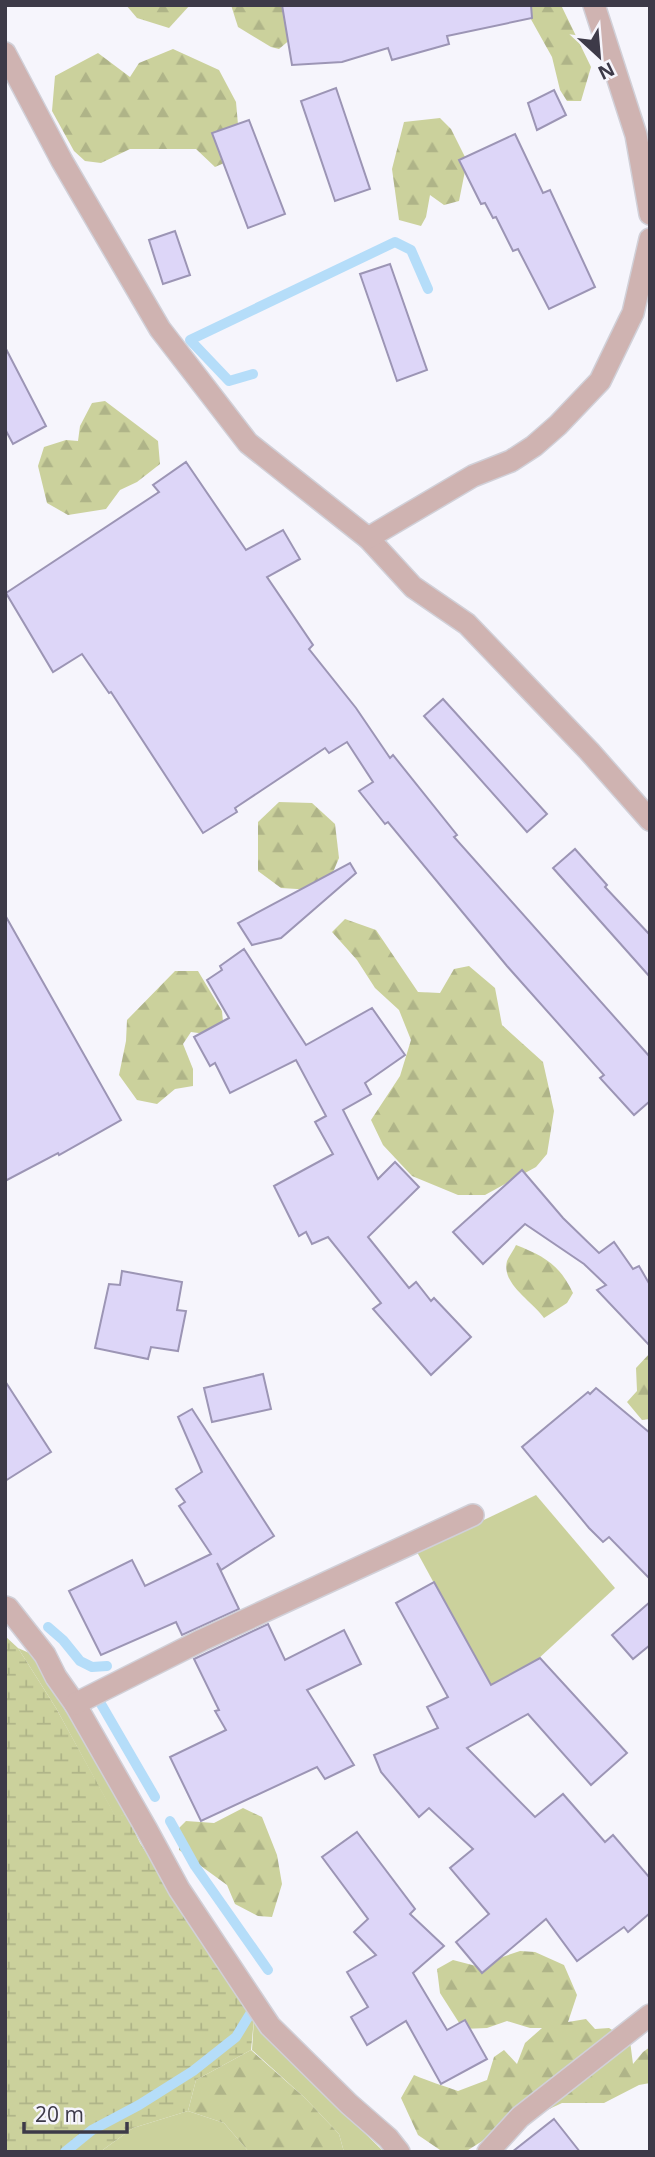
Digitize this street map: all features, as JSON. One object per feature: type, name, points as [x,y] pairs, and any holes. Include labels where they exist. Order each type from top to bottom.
[{"type":"street","points":[[594,5],[636,135],[650,214]]},
{"type":"street","points":[[5,53],[62,161],[160,329],[248,443],[368,538],[413,587],[467,624],[589,751],[650,820]]},
{"type":"street","points":[[368,538],[473,475],[511,461],[534,446],[600,381],[633,313],[650,239]]},
{"type":"street","points":[[75,1704],[202,1640],[473,1515]]},
{"type":"street","points":[[5,1607],[45,1654],[179,1889],[270,2026],[349,2104],[388,2138],[399,2152]]},
{"type":"street","points":[[488,2152],[520,2117],[650,2015]]},
{"type":"green space","points":[[126,5],[190,5],[169,28],[137,18]]},
{"type":"green space","points":[[231,5],[302,5],[306,26],[279,49],[271,47],[238,27]]},
{"type":"green space","points":[[523,5],[561,5],[591,67],[581,101],[567,101],[560,90],[552,57]]},
{"type":"green space","points":[[173,49],[219,70],[236,102],[238,157],[215,167],[196,149],[130,149],[101,163],[85,161],[74,151],[52,111],[55,76],[98,53],[130,77],[139,63]]},
{"type":"green space","points":[[440,118],[451,129],[467,161],[459,201],[444,205],[430,195],[426,217],[421,226],[399,220],[392,169],[404,122]]},
{"type":"green space","points":[[105,401],[158,441],[160,464],[137,482],[120,490],[106,509],[68,515],[47,503],[38,466],[44,447],[66,440],[78,441],[80,426],[92,403]]},
{"type":"green space","points":[[279,802],[312,803],[335,824],[339,858],[328,884],[313,890],[281,888],[258,871],[258,822]]},
{"type":"green space","points":[[345,919],[376,930],[418,992],[440,993],[454,969],[469,966],[495,988],[502,1025],[543,1062],[554,1111],[547,1154],[536,1167],[485,1195],[458,1195],[412,1176],[383,1145],[371,1120],[400,1076],[411,1040],[399,1010],[375,988],[357,960],[332,932]]},
{"type":"green space","points":[[175,971],[198,971],[222,1011],[224,1033],[220,1036],[191,1032],[183,1044],[193,1069],[193,1086],[175,1089],[157,1104],[137,1100],[119,1075],[127,1020]]},
{"type":"green space","points":[[516,1245],[535,1253],[557,1268],[573,1293],[567,1303],[544,1318],[513,1285],[509,1277],[507,1261]]},
{"type":"green space","points":[[650,1353],[650,1419],[642,1420],[627,1402],[637,1391],[636,1368]]},
{"type":"green space","points":[[536,1495],[615,1588],[538,1659],[490,1686],[417,1552]]},
{"type":"green space","points":[[5,1636],[18,1648],[56,1708],[116,1817],[126,1814],[140,1843],[254,2019],[251,2050],[196,2080],[188,2111],[133,2128],[100,2152],[5,2152]]},
{"type":"green space","points":[[18,1648],[36,1656],[126,1814],[116,1818],[56,1708]]},
{"type":"green space","points":[[243,1808],[262,1817],[277,1855],[282,1884],[272,1917],[258,1916],[235,1904],[227,1885],[179,1850],[179,1828],[186,1821],[214,1823]]},
{"type":"green space","points":[[520,1951],[535,1952],[564,1965],[577,1995],[568,2022],[586,2019],[595,2029],[609,2028],[630,2041],[633,2064],[650,2047],[650,2083],[639,2085],[604,2103],[562,2103],[487,2138],[465,2152],[443,2152],[418,2135],[401,2098],[414,2075],[458,2091],[487,2080],[494,2057],[504,2050],[517,2064],[525,2043],[542,2028],[530,2028],[507,2021],[487,2028],[463,2029],[440,1993],[437,1969],[453,1960],[476,1966]]},
{"type":"green space","points":[[254,2019],[384,2152],[344,2152],[339,2134],[305,2098],[252,2050]]},
{"type":"green space","points":[[251,2050],[305,2098],[339,2134],[344,2152],[249,2152],[224,2123],[188,2111],[196,2080]]},
{"type":"green space","points":[[188,2111],[224,2123],[249,2152],[100,2152],[133,2128]]},
{"type":"building","points":[[282,5],[531,5],[532,18],[447,36],[449,44],[392,60],[388,48],[342,62],[292,65]]},
{"type":"building","points":[[336,88],[370,189],[335,201],[301,101]]},
{"type":"building","points":[[554,90],[566,115],[537,130],[528,103]]},
{"type":"building","points":[[249,120],[285,214],[248,228],[212,133]]},
{"type":"building","points":[[515,134],[543,193],[550,190],[595,287],[549,309],[518,249],[513,251],[496,217],[493,218],[485,203],[481,204],[459,160]]},
{"type":"building","points":[[175,231],[190,275],[163,284],[149,240]]},
{"type":"building","points":[[390,264],[427,370],[397,381],[360,274]]},
{"type":"building","points":[[5,347],[46,426],[13,444],[5,429]]},
{"type":"building","points":[[186,462],[246,550],[283,530],[300,559],[267,577],[313,645],[309,649],[356,708],[390,758],[393,755],[457,835],[454,837],[650,1057],[650,1101],[634,1115],[600,1078],[604,1075],[507,966],[388,822],[385,824],[359,791],[373,782],[347,742],[329,753],[325,748],[235,808],[237,812],[203,833],[111,692],[109,693],[82,654],[53,672],[6,593],[159,492],[153,485]]},
{"type":"building","points":[[443,699],[547,814],[527,832],[424,716]]},
{"type":"building","points":[[575,849],[607,885],[605,887],[650,935],[650,977],[553,868]]},
{"type":"building","points":[[350,863],[356,873],[281,938],[252,945],[238,923]]},
{"type":"building","points":[[5,915],[121,1120],[59,1155],[58,1153],[5,1181]]},
{"type":"building","points":[[244,949],[306,1045],[372,1008],[405,1055],[365,1083],[371,1094],[343,1110],[378,1179],[395,1162],[419,1187],[368,1237],[409,1288],[416,1282],[431,1301],[434,1298],[471,1337],[431,1375],[373,1309],[381,1303],[328,1237],[312,1244],[306,1232],[299,1236],[274,1186],[333,1154],[315,1122],[326,1116],[296,1060],[230,1093],[215,1063],[210,1066],[194,1037],[229,1018],[207,980],[222,970],[220,966]]},
{"type":"building","points":[[522,1170],[563,1218],[599,1253],[614,1242],[633,1269],[639,1266],[650,1285],[650,1346],[597,1290],[606,1285],[584,1264],[525,1224],[483,1264],[453,1232]]},
{"type":"building","points":[[122,1271],[182,1282],[177,1310],[186,1311],[178,1351],[151,1347],[148,1359],[95,1348],[109,1284],[120,1285]]},
{"type":"building","points":[[263,1374],[271,1409],[212,1422],[204,1388]]},
{"type":"building","points":[[5,1381],[51,1452],[5,1481]]},
{"type":"building","points":[[596,1388],[650,1433],[650,1579],[609,1537],[603,1542],[589,1528],[522,1447]]},
{"type":"building","points":[[192,1409],[274,1536],[221,1570],[217,1563],[239,1609],[182,1635],[176,1622],[101,1655],[69,1591],[132,1560],[145,1586],[211,1554],[179,1506],[185,1502],[176,1489],[202,1472],[178,1417]]},
{"type":"building","points":[[434,1582],[491,1685],[540,1658],[627,1753],[591,1785],[528,1714],[467,1748],[535,1817],[563,1794],[605,1842],[613,1835],[650,1878],[650,1913],[628,1932],[624,1927],[577,1961],[546,1919],[482,1973],[456,1942],[489,1914],[450,1868],[473,1849],[429,1808],[419,1817],[381,1772],[374,1755],[438,1728],[427,1707],[448,1697],[396,1603]]},
{"type":"building","points":[[650,1602],[650,1645],[633,1659],[612,1635]]},
{"type":"building","points":[[268,1624],[285,1660],[344,1630],[361,1664],[307,1690],[354,1765],[325,1779],[317,1767],[201,1821],[170,1757],[226,1730],[215,1711],[219,1710],[194,1659]]},
{"type":"building","points":[[357,1832],[415,1909],[410,1914],[444,1946],[413,1973],[447,2030],[465,2020],[487,2059],[441,2084],[406,2021],[367,2045],[351,2017],[368,2007],[347,1972],[376,1955],[354,1932],[368,1919],[322,1857]]},
{"type":"building","points":[[554,2119],[580,2152],[512,2152]]},
{"type":"waterway","points":[[253,374],[229,381],[190,340],[395,242],[411,250],[428,289]]},
{"type":"waterway","points":[[48,1627],[80,1661],[92,1667],[107,1666]]},
{"type":"waterway","points":[[101,1704],[155,1797]]},
{"type":"waterway","points":[[170,1821],[195,1866],[268,1970]]},
{"type":"waterway","points":[[65,2152],[92,2130],[139,2105],[193,2071],[236,2037],[250,2014]]}]
